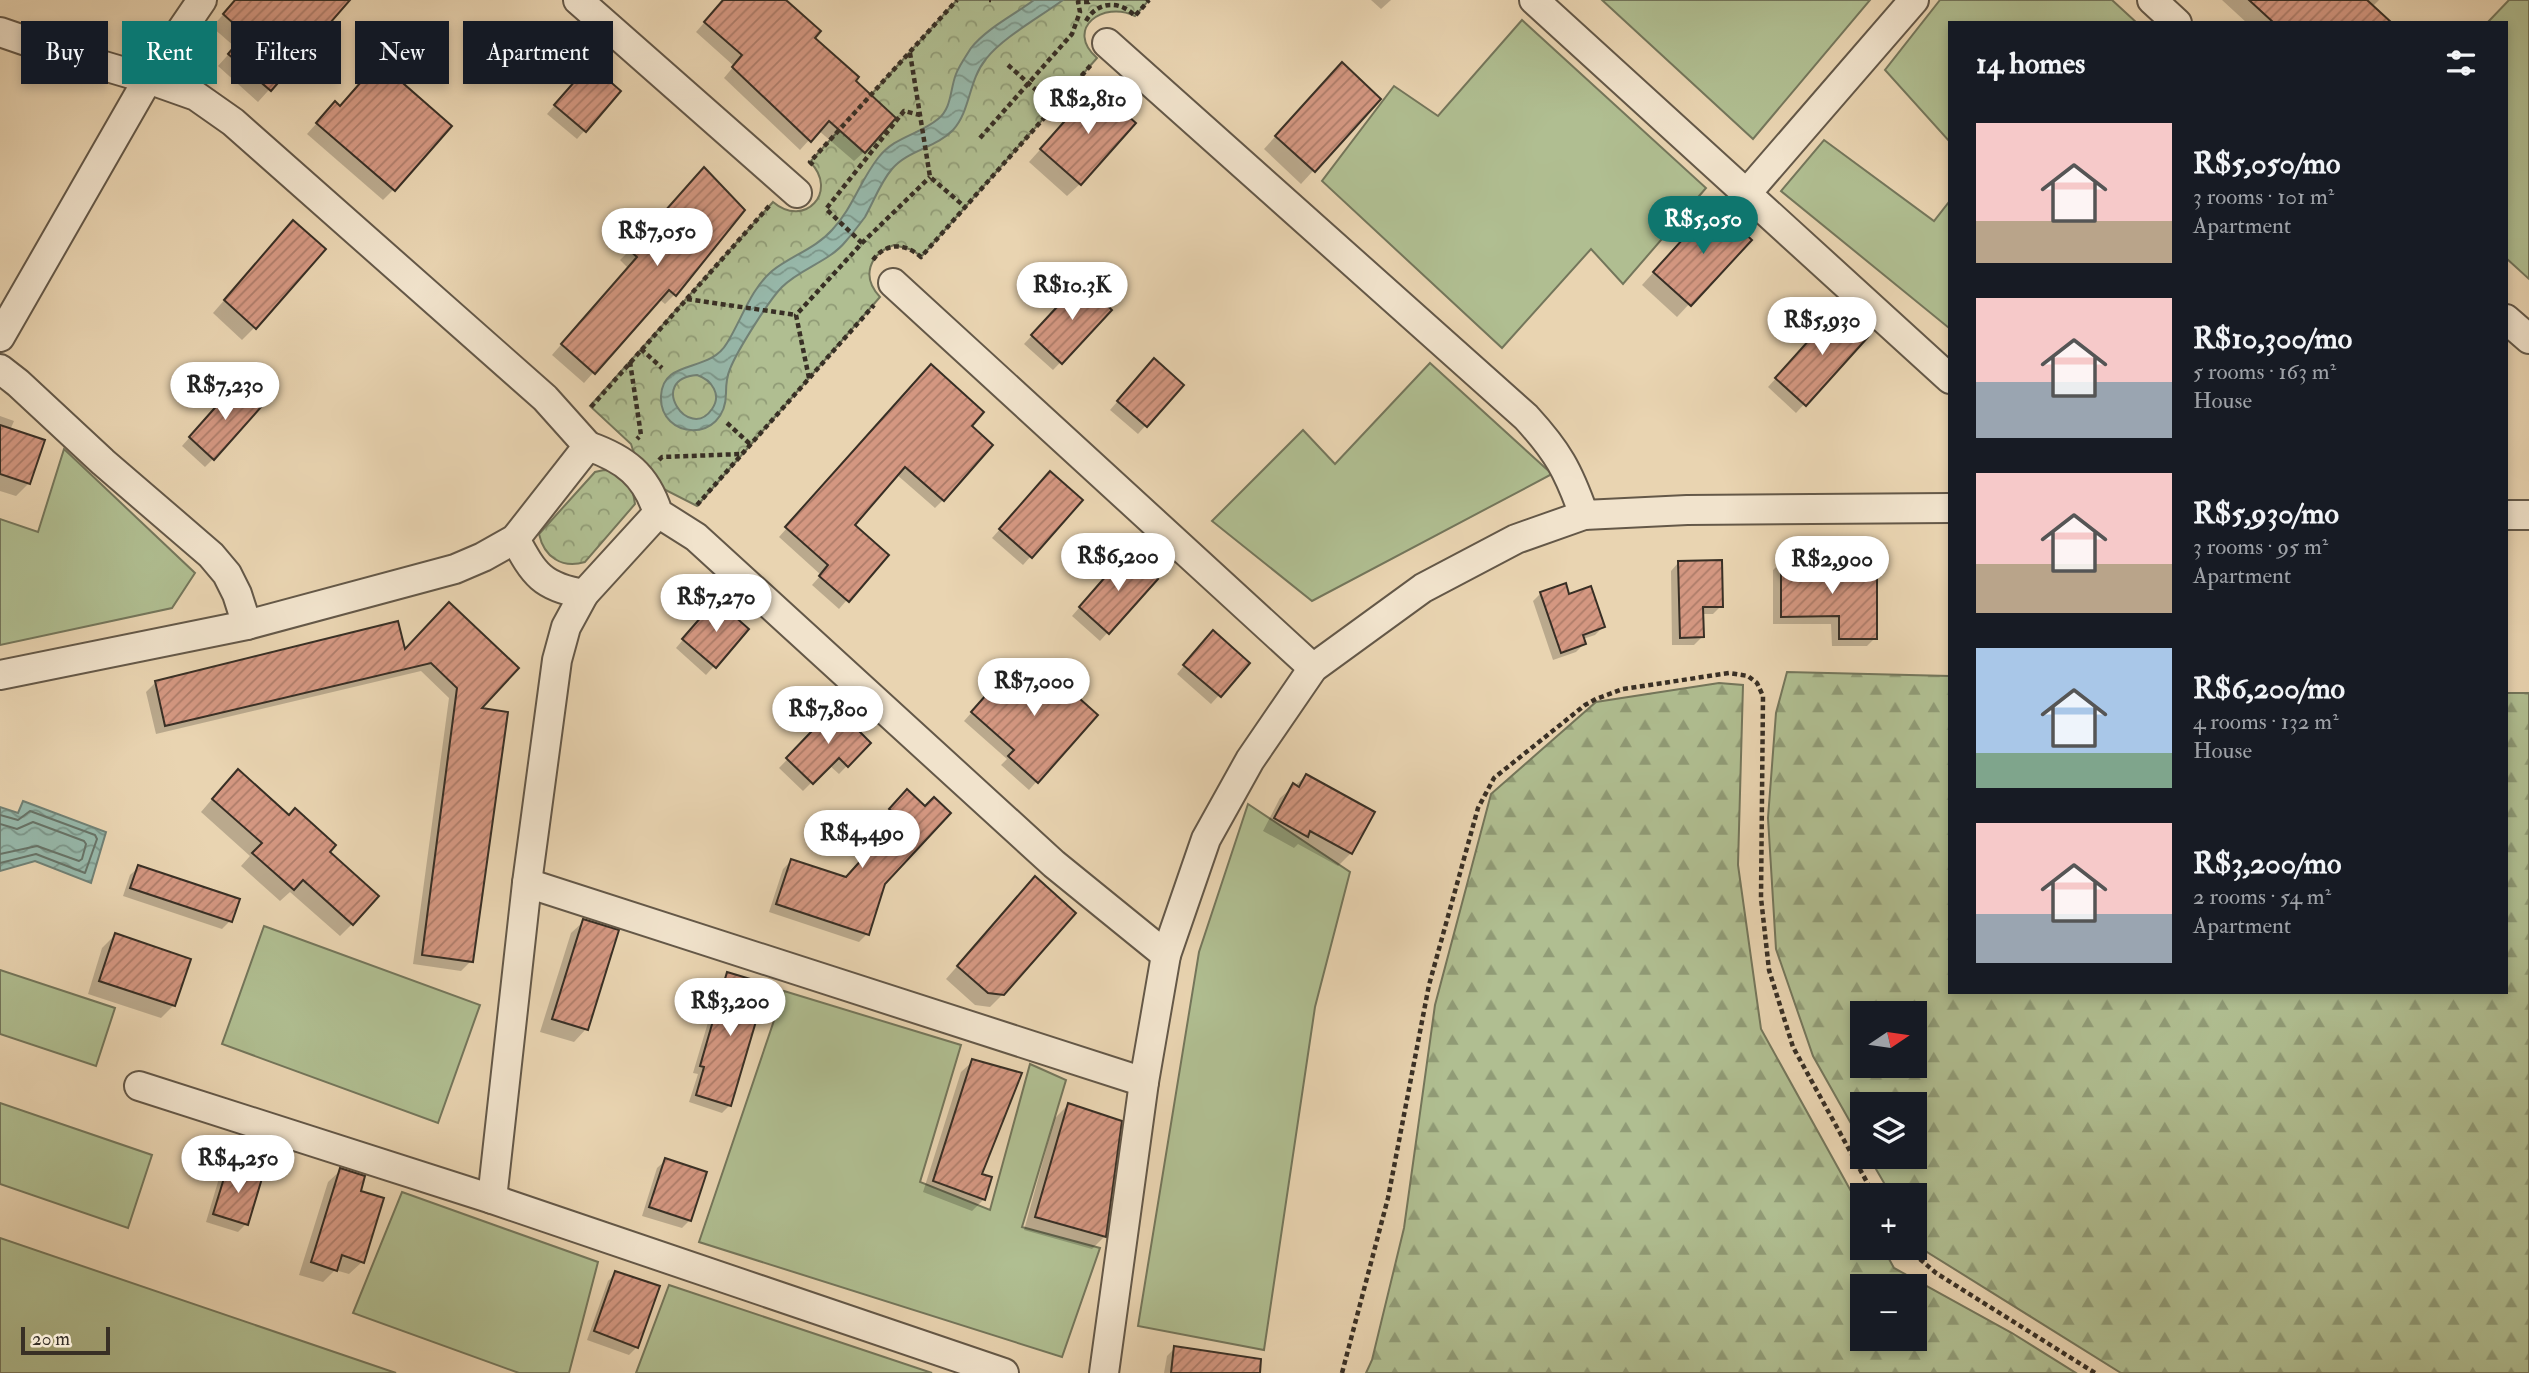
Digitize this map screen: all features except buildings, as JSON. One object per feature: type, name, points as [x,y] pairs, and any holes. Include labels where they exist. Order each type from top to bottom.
[{"type":"street","points":[[188,21],[202,0]]},
{"type":"street","points":[[578,0],[789,201]]},
{"type":"street","points":[[1534,0],[1948,377]]},
{"type":"street","points":[[1746,194],[1914,0]]},
{"type":"street","points":[[2152,0],[2175,21]]},
{"type":"street","points":[[0,32],[122,71]]},
{"type":"street","points":[[1102,50],[1526,417],[1552,446],[1569,474],[1584,514]]},
{"type":"street","points":[[0,337],[145,84]]},
{"type":"street","points":[[162,84],[196,96],[233,122],[545,398],[588,446],[627,465],[642,478],[652,494],[658,513],[695,537],[1054,864],[1166,956]]},
{"type":"street","points":[[886,290],[1313,668]]},
{"type":"street","points":[[2508,321],[2529,340]]},
{"type":"street","points":[[0,369],[211,555],[232,584],[247,625]]},
{"type":"street","points":[[0,675],[247,625],[455,569],[515,539],[588,446]]},
{"type":"street","points":[[1104,1373],[1144,1082],[1166,956],[1206,839],[1250,760],[1313,668],[1423,588],[1516,539],[1584,514],[1687,510],[1948,508]]},
{"type":"street","points":[[492,1199],[527,883],[557,660],[566,627],[584,594],[658,513]]},
{"type":"street","points":[[2508,515],[2529,515]]},
{"type":"street","points":[[515,539],[531,567],[546,581],[562,590],[584,594]]},
{"type":"street","points":[[527,883],[1144,1082]]},
{"type":"street","points":[[139,1086],[492,1199],[1004,1373]]},
{"type":"path","points":[[816,169],[810,162],[957,0]]},
{"type":"path","points":[[980,138],[1072,34],[1080,12],[1077,1],[1091,0]]},
{"type":"path","points":[[1085,25],[1094,10],[1102,6],[1121,5],[1135,16],[1149,0]]},
{"type":"path","points":[[871,262],[877,254],[894,246],[913,250],[921,257],[1102,50]]},
{"type":"path","points":[[909,52],[930,177],[965,206]]},
{"type":"path","points":[[1008,65],[1054,106]]},
{"type":"path","points":[[862,243],[826,209],[904,111],[920,115]]},
{"type":"path","points":[[796,315],[862,243],[930,177]]},
{"type":"path","points":[[598,413],[590,406],[686,299],[774,202],[789,201]]},
{"type":"path","points":[[686,500],[697,506],[886,290]]},
{"type":"path","points":[[686,299],[796,315]]},
{"type":"path","points":[[796,315],[809,377]]},
{"type":"path","points":[[641,349],[662,368]]},
{"type":"path","points":[[630,362],[640,435],[631,444],[642,478],[662,457],[742,454]]},
{"type":"path","points":[[727,423],[751,445]]},
{"type":"path","points":[[1342,1373],[1388,1198],[1429,985],[1478,808],[1494,778],[1585,705],[1623,689],[1729,673],[1748,676],[1757,683],[1763,696],[1761,898],[1769,970],[1793,1047],[1867,1183]]},
{"type":"path","points":[[1921,1260],[1936,1273],[2095,1373]]},
{"type":"green space","points":[[957,0],[1149,0],[1135,16],[1111,12],[1092,20],[1086,28],[1085,37],[1088,47],[1097,58],[921,257],[913,250],[894,245],[879,254],[870,267],[869,274],[880,297],[697,506],[642,478],[631,444],[590,406],[773,202],[785,209],[796,211],[806,209],[814,203],[821,184],[818,173],[810,162]]},
{"type":"green space","points":[[1602,0],[1870,0],[1753,139]]},
{"type":"green space","points":[[1940,0],[2112,0],[2135,21],[1948,21],[1948,140],[1885,70]]},
{"type":"green space","points":[[2509,0],[2529,0],[2529,279],[2508,260],[2508,21],[2489,21]]},
{"type":"green space","points":[[1522,20],[1706,188],[1623,284],[1591,249],[1502,348],[1322,181],[1394,86],[1438,116]]},
{"type":"green space","points":[[1824,140],[1934,221],[1948,203],[1948,327],[1781,191]]},
{"type":"green space","points":[[1430,363],[1552,474],[1312,601],[1212,521],[1303,430],[1335,464]]},
{"type":"green space","points":[[64,449],[195,573],[172,608],[0,645],[0,519],[38,532]]},
{"type":"green space","points":[[612,471],[632,487],[635,504],[585,562],[569,564],[555,559],[545,549],[539,534],[595,472]]},
{"type":"green space","points":[[1787,672],[1948,676],[1948,994],[2508,994],[2508,693],[2529,693],[2529,1373],[2121,1373],[1927,1252],[1927,1183],[1884,1183],[1876,1169],[1927,1169],[1927,1092],[1850,1092],[1850,1122],[1813,1056],[1776,949],[1768,818],[1776,713]]},
{"type":"green space","points":[[1719,683],[1743,685],[1738,865],[1761,1029],[1850,1189],[1850,1260],[1890,1260],[1894,1268],[1905,1274],[1850,1274],[1850,1351],[1927,1351],[1927,1286],[2012,1333],[2076,1373],[1366,1373],[1372,1360],[1404,1228],[1435,1005],[1491,794],[1596,702]]},
{"type":"green space","points":[[1248,804],[1350,872],[1315,1007],[1264,1350],[1138,1326],[1199,952]]},
{"type":"green space","points":[[264,926],[480,1005],[438,1123],[222,1044]]},
{"type":"green space","points":[[0,970],[115,1008],[96,1066],[0,1034]]},
{"type":"green space","points":[[784,991],[961,1045],[920,1182],[990,1210],[1030,1064],[1066,1080],[1022,1227],[1100,1248],[1062,1357],[699,1242]]},
{"type":"green space","points":[[0,1103],[152,1155],[128,1228],[0,1184]]},
{"type":"green space","points":[[402,1192],[598,1262],[569,1373],[519,1373],[353,1313]]},
{"type":"green space","points":[[0,1238],[396,1373],[0,1373]]},
{"type":"green space","points":[[669,1285],[932,1373],[636,1373]]},
{"type":"water","points":[[1034,0],[1063,0],[993,51],[980,68],[963,114],[953,130],[892,169],[865,217],[846,241],[832,254],[790,280],[776,294],[734,361],[727,377],[723,410],[716,421],[705,428],[693,430],[681,428],[670,421],[663,411],[661,396],[664,384],[670,376],[719,353],[764,279],[779,266],[819,242],[832,230],[878,158],[899,140],[943,115],[957,71],[977,41]],"holes":[[[697,375],[711,384],[716,393],[715,404],[703,417],[693,419],[677,406],[673,396],[675,387],[682,379]]]},
{"type":"water","points":[[23,801],[106,832],[91,883],[35,861],[0,871],[0,807],[18,813]]}]
